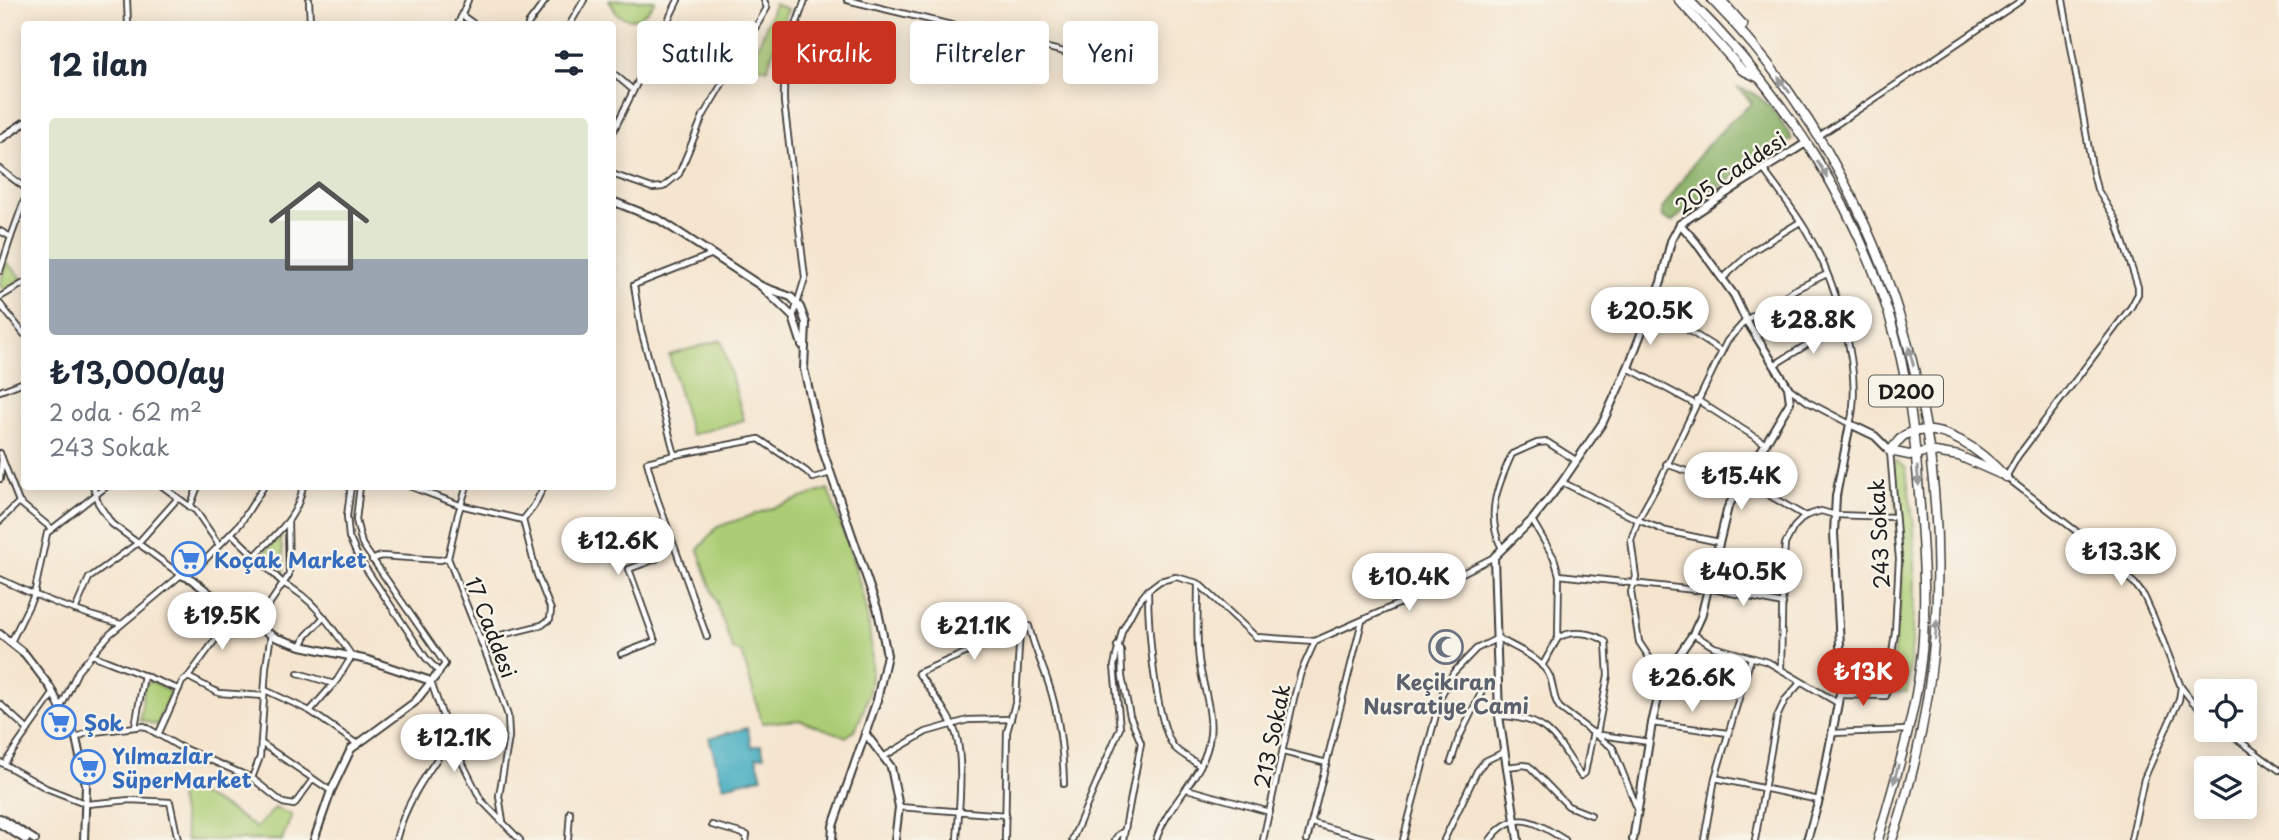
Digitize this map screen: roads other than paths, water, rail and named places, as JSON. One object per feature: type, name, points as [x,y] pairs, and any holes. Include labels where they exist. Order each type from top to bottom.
[{"type":"highway","points":[[1679,0],[1742,70],[1762,80]]},
{"type":"highway","name":"D200","points":[[1689,0],[1718,28],[1786,110],[1845,207],[1873,268],[1896,340],[1916,454],[1924,564],[1923,640],[1915,696],[1878,840]]},
{"type":"highway","name":"D200","points":[[1712,0],[1737,25],[1786,87],[1818,136],[1872,240],[1900,313],[1927,430],[1938,540],[1938,598],[1931,679],[1919,751],[1892,840]]},
{"type":"highway","points":[[1721,0],[1763,50],[1769,65]]},
{"type":"highway","points":[[1890,450],[1902,436],[1914,432],[1927,430],[1945,433],[1969,447],[2006,477]]},
{"type":"highway","points":[[1890,450],[1916,454],[1929,451],[1959,456],[2006,477]]},
{"type":"street","points":[[127,0],[128,21]]},
{"type":"street","points":[[309,0],[310,21]]},
{"type":"street","points":[[460,21],[468,0]]},
{"type":"street","points":[[530,21],[546,0]]},
{"type":"street","points":[[572,21],[584,0]]},
{"type":"street","points":[[616,126],[677,0]]},
{"type":"street","points":[[616,175],[652,188],[663,187],[679,174],[703,116],[767,8],[764,0]]},
{"type":"street","points":[[793,317],[805,278],[784,102],[784,75],[790,43],[805,0]]},
{"type":"street","points":[[847,0],[1063,52]]},
{"type":"street","points":[[1818,136],[2022,0]]},
{"type":"street","points":[[2063,0],[2097,189],[2116,220],[2138,294],[2131,307],[2018,456],[2006,477],[2076,531],[2135,584],[2154,618],[2181,687],[2194,701]]},
{"type":"street","points":[[463,16],[470,21]]},
{"type":"street","points":[[616,75],[633,90]]},
{"type":"street","points":[[1,137],[21,125]]},
{"type":"street","name":"205 Caddesi","points":[[1198,583],[1256,637],[1315,641],[1494,557],[1532,520],[1603,422],[1628,368],[1661,282],[1671,241],[1680,224],[1806,143]]},
{"type":"street","points":[[0,169],[21,185]]},
{"type":"street","points":[[1763,169],[1800,222],[1827,274],[1853,366],[1853,414],[1842,464],[1834,533],[1842,683],[1819,800],[1807,840]]},
{"type":"street","points":[[616,203],[660,220],[761,286],[793,317],[803,350]]},
{"type":"street","points":[[0,271],[21,210]]},
{"type":"street","points":[[1722,279],[1754,250],[1800,222]]},
{"type":"street","points":[[1680,224],[1734,295],[1746,320],[1788,387],[1808,402],[1875,436],[1890,450]]},
{"type":"street","points":[[0,231],[12,237]]},
{"type":"street","points":[[675,455],[641,330],[634,285],[714,254]]},
{"type":"street","points":[[1663,678],[1639,642],[1631,592],[1636,578],[1631,540],[1638,520],[1721,351],[1746,320],[1796,289],[1827,274]]},
{"type":"street","points":[[0,297],[21,285]]},
{"type":"street","points":[[761,286],[791,297],[806,323],[804,369],[822,448],[878,611],[887,655],[877,700],[832,827],[832,840]]},
{"type":"street","points":[[0,304],[21,330]]},
{"type":"street","points":[[1651,306],[1721,351]]},
{"type":"street","points":[[797,324],[806,323]]},
{"type":"street","points":[[1774,365],[1808,344],[1844,330]]},
{"type":"street","points":[[1628,368],[1696,402],[1766,444]]},
{"type":"street","points":[[0,391],[21,383]]},
{"type":"street","points":[[1633,840],[1652,723],[1663,678],[1693,634],[1701,617],[1728,507],[1790,402],[1788,387]]},
{"type":"street","points":[[707,637],[656,498],[647,462],[759,439],[813,478],[831,473]]},
{"type":"street","points":[[1502,549],[1493,532],[1493,519],[1499,484],[1512,454],[1547,442],[1577,461]]},
{"type":"street","name":"243 Sokak","points":[[1840,695],[1886,696],[1895,632],[1899,559],[1890,450]]},
{"type":"street","points":[[0,480],[1,455]]},
{"type":"street","points":[[1,455],[19,502],[52,529]]},
{"type":"street","points":[[1667,464],[1739,489]]},
{"type":"street","points":[[1744,481],[1804,516]]},
{"type":"street","points":[[1562,482],[1607,506],[1666,531],[1719,542]]},
{"type":"street","points":[[94,490],[98,503],[112,524],[235,613],[271,634],[301,646],[352,656],[431,681]]},
{"type":"street","points":[[11,642],[34,595],[47,533],[103,490]]},
{"type":"street","points":[[167,490],[196,511],[219,546]]},
{"type":"street","points":[[190,507],[196,490]]},
{"type":"street","points":[[61,707],[78,671],[92,654],[122,624],[181,575],[201,564],[240,524],[261,490]]},
{"type":"street","points":[[255,556],[288,522],[299,506],[302,490]]},
{"type":"street","points":[[350,490],[347,516],[349,537],[358,557],[426,658],[439,671]]},
{"type":"street","points":[[314,840],[323,821],[331,791],[351,749],[415,702],[445,664],[362,544],[356,526],[359,490]]},
{"type":"street","points":[[425,490],[460,505],[523,520]]},
{"type":"street","name":"17 Caddesi","points":[[466,490],[448,558],[508,716],[509,737],[499,796],[503,821]]},
{"type":"street","points":[[523,520],[542,490]]},
{"type":"street","points":[[75,610],[89,578],[138,543],[178,498]]},
{"type":"street","points":[[0,521],[19,502]]},
{"type":"street","points":[[1782,669],[1785,544],[1794,527],[1804,516],[1821,511],[1835,515],[1894,517]]},
{"type":"street","points":[[481,640],[548,622],[551,610],[537,575],[523,520]]},
{"type":"street","points":[[1532,520],[1555,558],[1559,575],[1558,638]]},
{"type":"street","points":[[256,625],[289,575],[288,522]]},
{"type":"street","points":[[231,533],[284,584],[292,587],[324,617],[352,656]]},
{"type":"street","points":[[621,654],[655,641],[629,569],[656,559],[652,546],[672,541]]},
{"type":"street","points":[[372,560],[381,556],[440,560],[448,558]]},
{"type":"street","points":[[1494,557],[1499,716],[1518,840]]},
{"type":"street","points":[[1559,575],[1695,590],[1708,588],[1783,604]]},
{"type":"street","points":[[1072,840],[1120,728],[1114,666],[1116,646],[1136,606],[1148,590],[1160,581],[1176,577],[1198,583],[1199,661],[1210,735],[1200,766],[1169,810],[1156,840]]},
{"type":"street","points":[[0,579],[34,595],[122,624]]},
{"type":"street","points":[[1148,590],[1152,651],[1165,726],[1174,747],[1200,766]]},
{"type":"street","points":[[158,735],[178,688],[235,613]]},
{"type":"street","points":[[301,646],[324,617]]},
{"type":"street","points":[[1307,840],[1362,621]]},
{"type":"street","points":[[957,840],[957,737],[918,673],[1029,626],[1033,646],[1049,684],[1063,753],[1064,784]]},
{"type":"street","points":[[1005,840],[1007,732],[1016,700],[1020,628]]},
{"type":"street","points":[[1499,716],[1521,716],[1544,727],[1581,776],[1585,774],[1608,675],[1608,647],[1603,638],[1566,633],[1558,638],[1542,666]]},
{"type":"street","points":[[0,634],[25,654],[61,707],[76,738],[86,785],[84,840]]},
{"type":"street","points":[[252,778],[260,757],[271,634]]},
{"type":"street","points":[[1693,634],[1714,647],[1768,662],[1839,703]]},
{"type":"street","points":[[1498,638],[1542,666],[1550,678],[1557,704],[1613,748],[1637,809]]},
{"type":"street","points":[[1403,840],[1441,696],[1453,673],[1476,649],[1498,638]]},
{"type":"street","name":"213 Sokak","points":[[1263,840],[1301,672],[1315,641]]},
{"type":"street","points":[[1116,646],[1121,650],[1122,677],[1130,716],[1141,743],[1122,840]]},
{"type":"street","points":[[92,654],[178,688]]},
{"type":"street","points":[[310,711],[334,684],[352,656]]},
{"type":"street","points":[[1704,840],[1715,778],[1751,658]]},
{"type":"street","points":[[298,673],[334,684]]},
{"type":"street","points":[[135,727],[144,675]]},
{"type":"street","points":[[188,677],[219,693],[236,696],[264,693],[310,711],[357,744]]},
{"type":"street","points":[[431,681],[451,740],[481,800],[520,840]]},
{"type":"street","points":[[1755,840],[1777,717],[1785,700],[1801,681]]},
{"type":"street","points":[[1451,762],[1480,692],[1484,687],[1498,683]]},
{"type":"street","points":[[2130,840],[2144,779],[2179,700],[2181,687]]},
{"type":"street","points":[[53,694],[2,763],[46,788],[87,804],[130,800],[170,802],[178,840]]},
{"type":"street","points":[[0,704],[28,730]]},
{"type":"street","points":[[883,757],[926,732],[968,720],[1011,719]]},
{"type":"street","points":[[1652,723],[1728,733]]},
{"type":"street","points":[[76,738],[86,733],[144,726],[178,746],[252,778],[283,803],[294,805],[313,779]]},
{"type":"street","points":[[1833,733],[1907,730]]},
{"type":"street","points":[[865,733],[891,767],[899,807],[895,840]]},
{"type":"street","points":[[1595,733],[1649,742]]},
{"type":"street","points":[[396,840],[401,820],[417,788],[451,740]]},
{"type":"street","points":[[260,742],[331,791]]},
{"type":"street","points":[[2241,742],[2279,770]]},
{"type":"street","points":[[1283,752],[1326,763]]},
{"type":"street","points":[[1444,840],[1477,771],[1485,761],[1504,752]]},
{"type":"street","points":[[1506,767],[1529,766],[1568,806],[1591,815]]},
{"type":"street","points":[[1715,778],[1819,800]]},
{"type":"street","points":[[1186,789],[1270,812]]},
{"type":"street","points":[[899,807],[1006,816]]},
{"type":"street","points":[[568,840],[570,812]]},
{"type":"street","points":[[0,817],[35,840]]},
{"type":"street","points":[[1490,840],[1501,825],[1515,821],[1530,821],[1565,840]]},
{"type":"street","points":[[1312,823],[1372,840]]},
{"type":"street","points":[[0,824],[26,840]]},
{"type":"street","points":[[712,825],[747,835],[746,840]]},
{"type":"street","points":[[1115,840],[1124,831]]},
{"type":"water","points":[[747,728],[752,747],[761,745],[764,756],[756,757],[762,777],[723,786],[709,738]]},
{"type":"place","name":"Koçak Market","points":[[189,559]]},
{"type":"place","name":"Keçikıran Nusratiye Cami","points":[[1446,647]]},
{"type":"place","name":"Şok","points":[[59,722]]},
{"type":"place","name":"Yılmazlar SüperMarket","points":[[88,767]]}]
